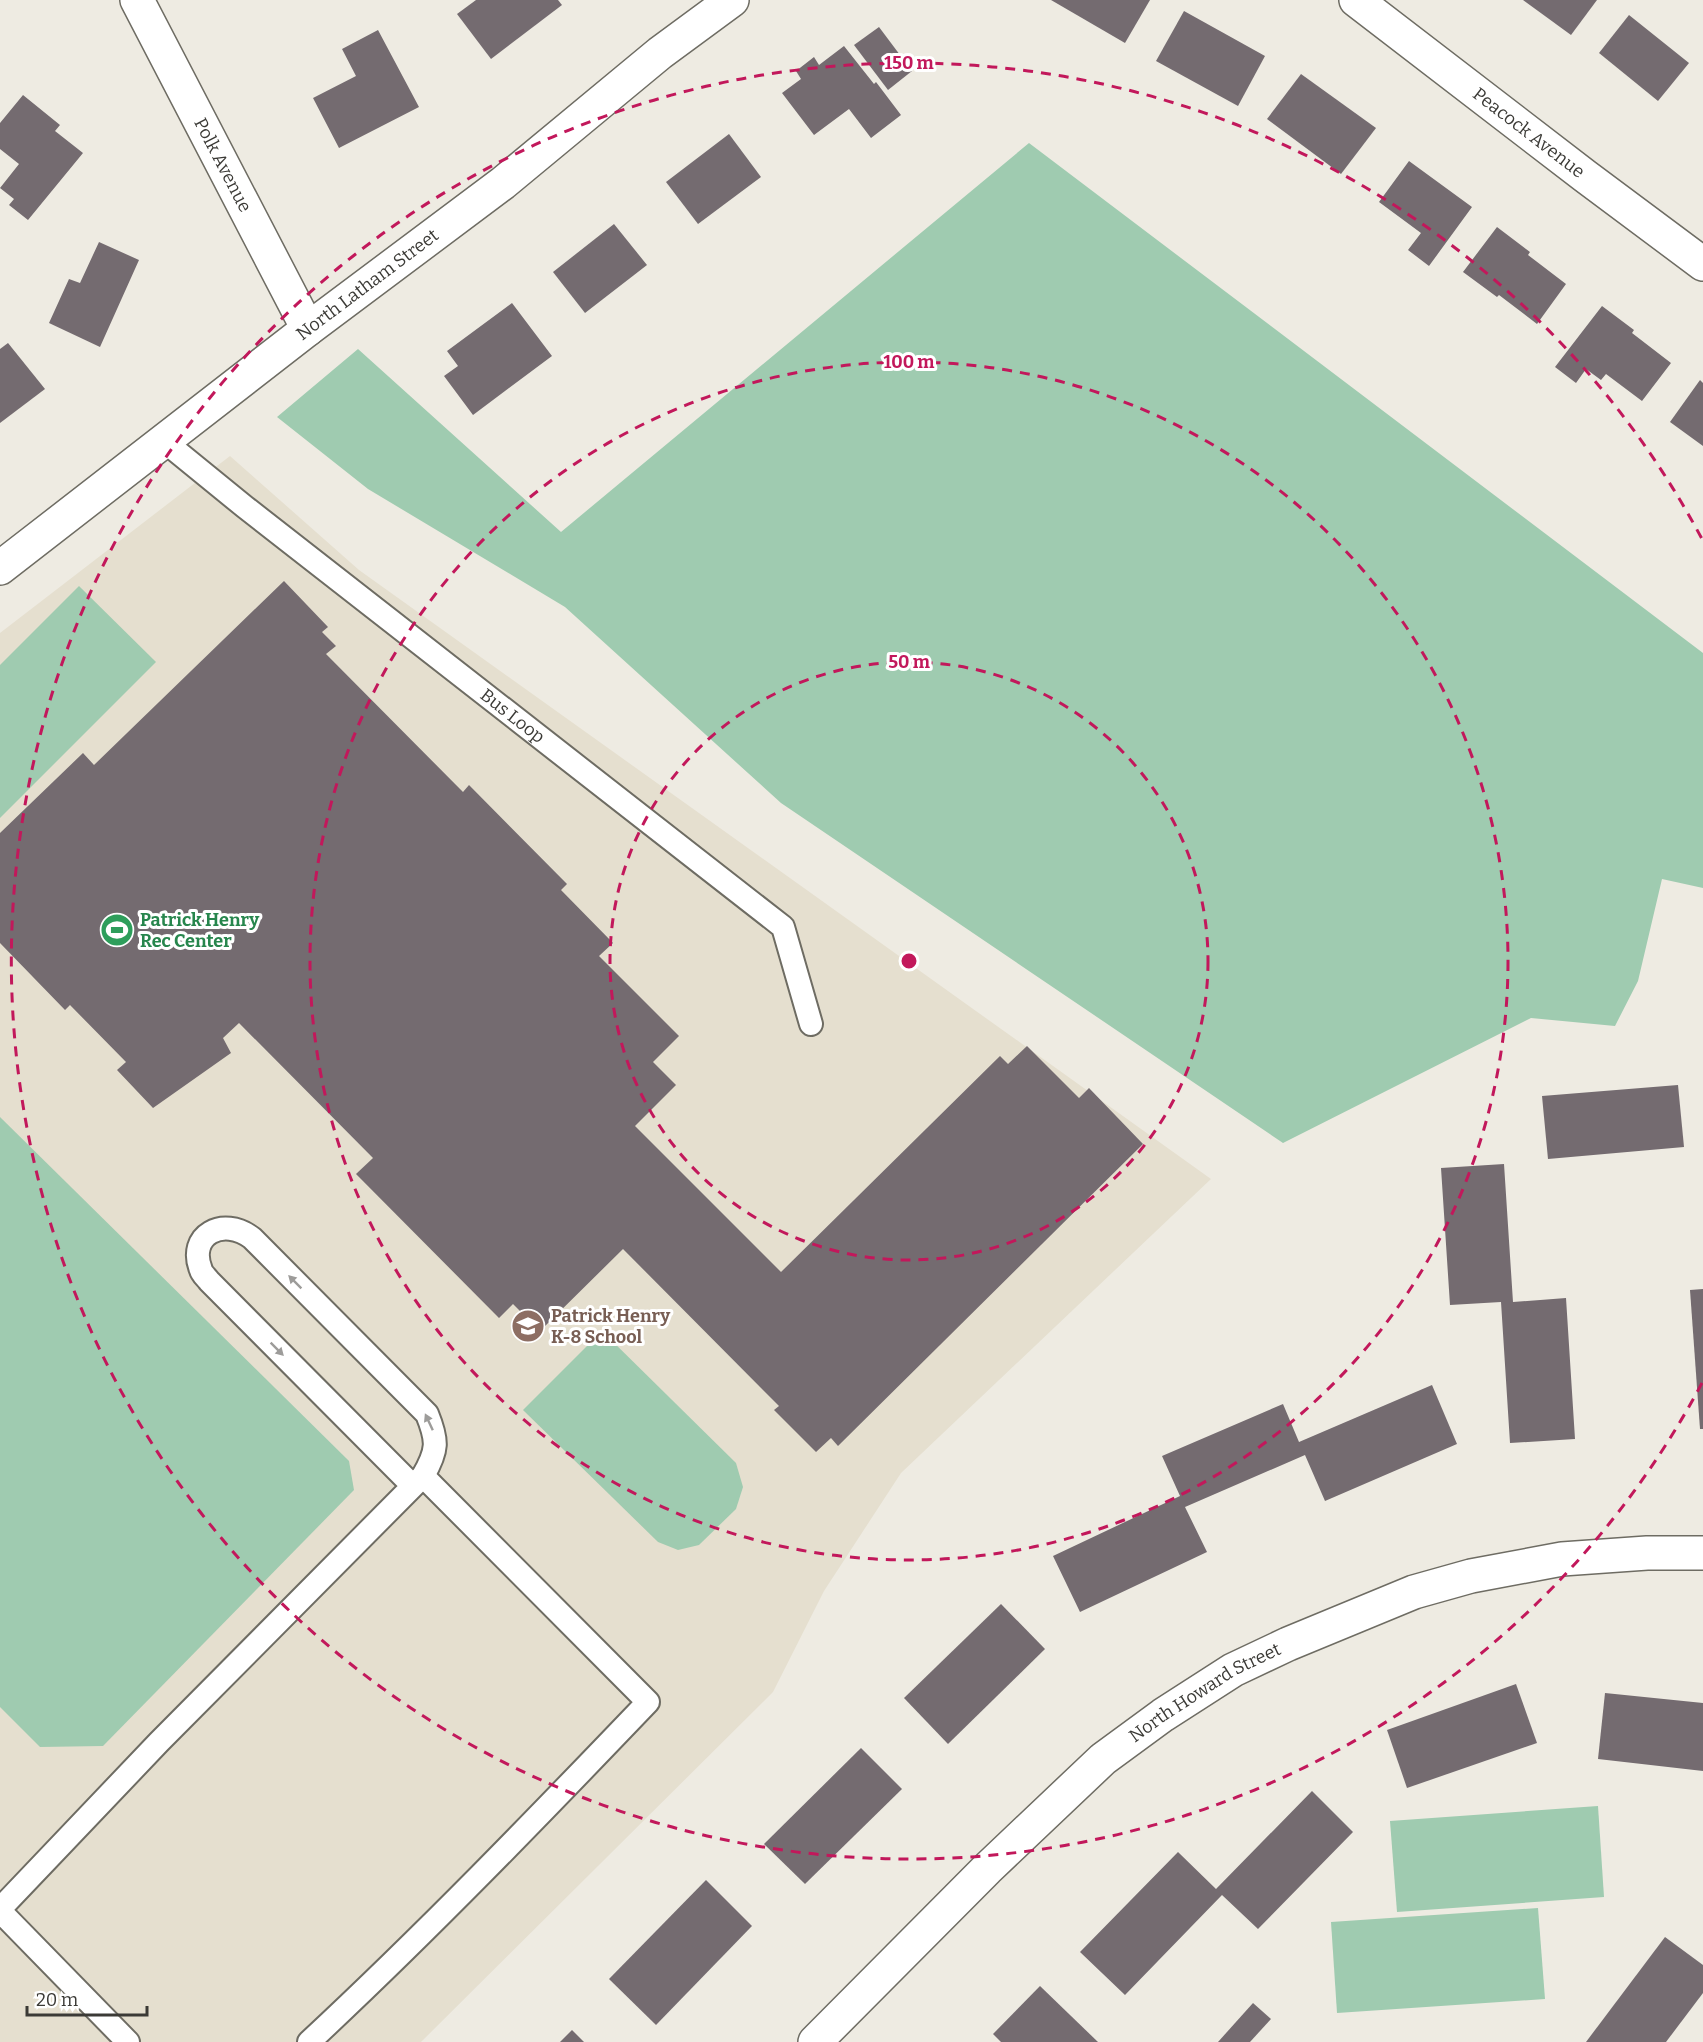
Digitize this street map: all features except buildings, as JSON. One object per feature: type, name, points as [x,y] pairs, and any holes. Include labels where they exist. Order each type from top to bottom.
[{"type":"street","name":"Polk Avenue","points":[[137,0],[308,330]]},
{"type":"street","name":"North Latham Street","points":[[0,568],[503,183],[660,53],[732,0]]},
{"type":"street","name":"Peacock Avenue","points":[[1356,0],[1584,176],[1703,264]]},
{"type":"street","name":"North Howard Street","points":[[815,2042],[1008,1848],[1103,1759],[1163,1715],[1233,1670],[1298,1640],[1414,1592],[1471,1576],[1562,1559],[1647,1553],[1703,1553]]},
{"type":"lane","name":"Bus Loop","points":[[164,441],[245,507],[783,927],[811,1024]]},
{"type":"lane","points":[[128,2042],[0,1910],[159,1742],[418,1481],[431,1462],[436,1446],[434,1431],[427,1414],[247,1234],[236,1229],[218,1227],[207,1235],[200,1245],[201,1270],[209,1281],[418,1481],[648,1702],[472,1884],[309,2042]]},
{"type":"shaded area","name":"Patrick Henry K-8 School","points":[[230,456],[359,570],[1211,1179],[901,1473],[824,1591],[773,1692],[421,2042],[0,2042],[0,633]]},
{"type":"green space","points":[[1029,143],[1703,653],[1703,888],[1662,879],[1638,981],[1615,1026],[1531,1018],[1283,1143],[781,803],[565,607],[368,489],[277,417],[358,349],[561,532]]},
{"type":"green space","points":[[79,586],[156,662],[0,818],[0,665]]},
{"type":"green space","points":[[0,1117],[349,1461],[354,1490],[103,1746],[40,1747],[0,1707]]},
{"type":"green space","points":[[602,1331],[736,1463],[743,1487],[736,1509],[699,1545],[678,1550],[658,1542],[523,1410]]},
{"type":"green space","points":[[1598,1806],[1604,1897],[1397,1912],[1390,1821]]},
{"type":"green space","points":[[1538,1908],[1545,1999],[1337,2013],[1331,1922]]},
{"type":"place","name":"Patrick Henry Rec Center","points":[[117,930]]},
{"type":"place","name":"Patrick Henry K-8 School","points":[[528,1326]]}]
